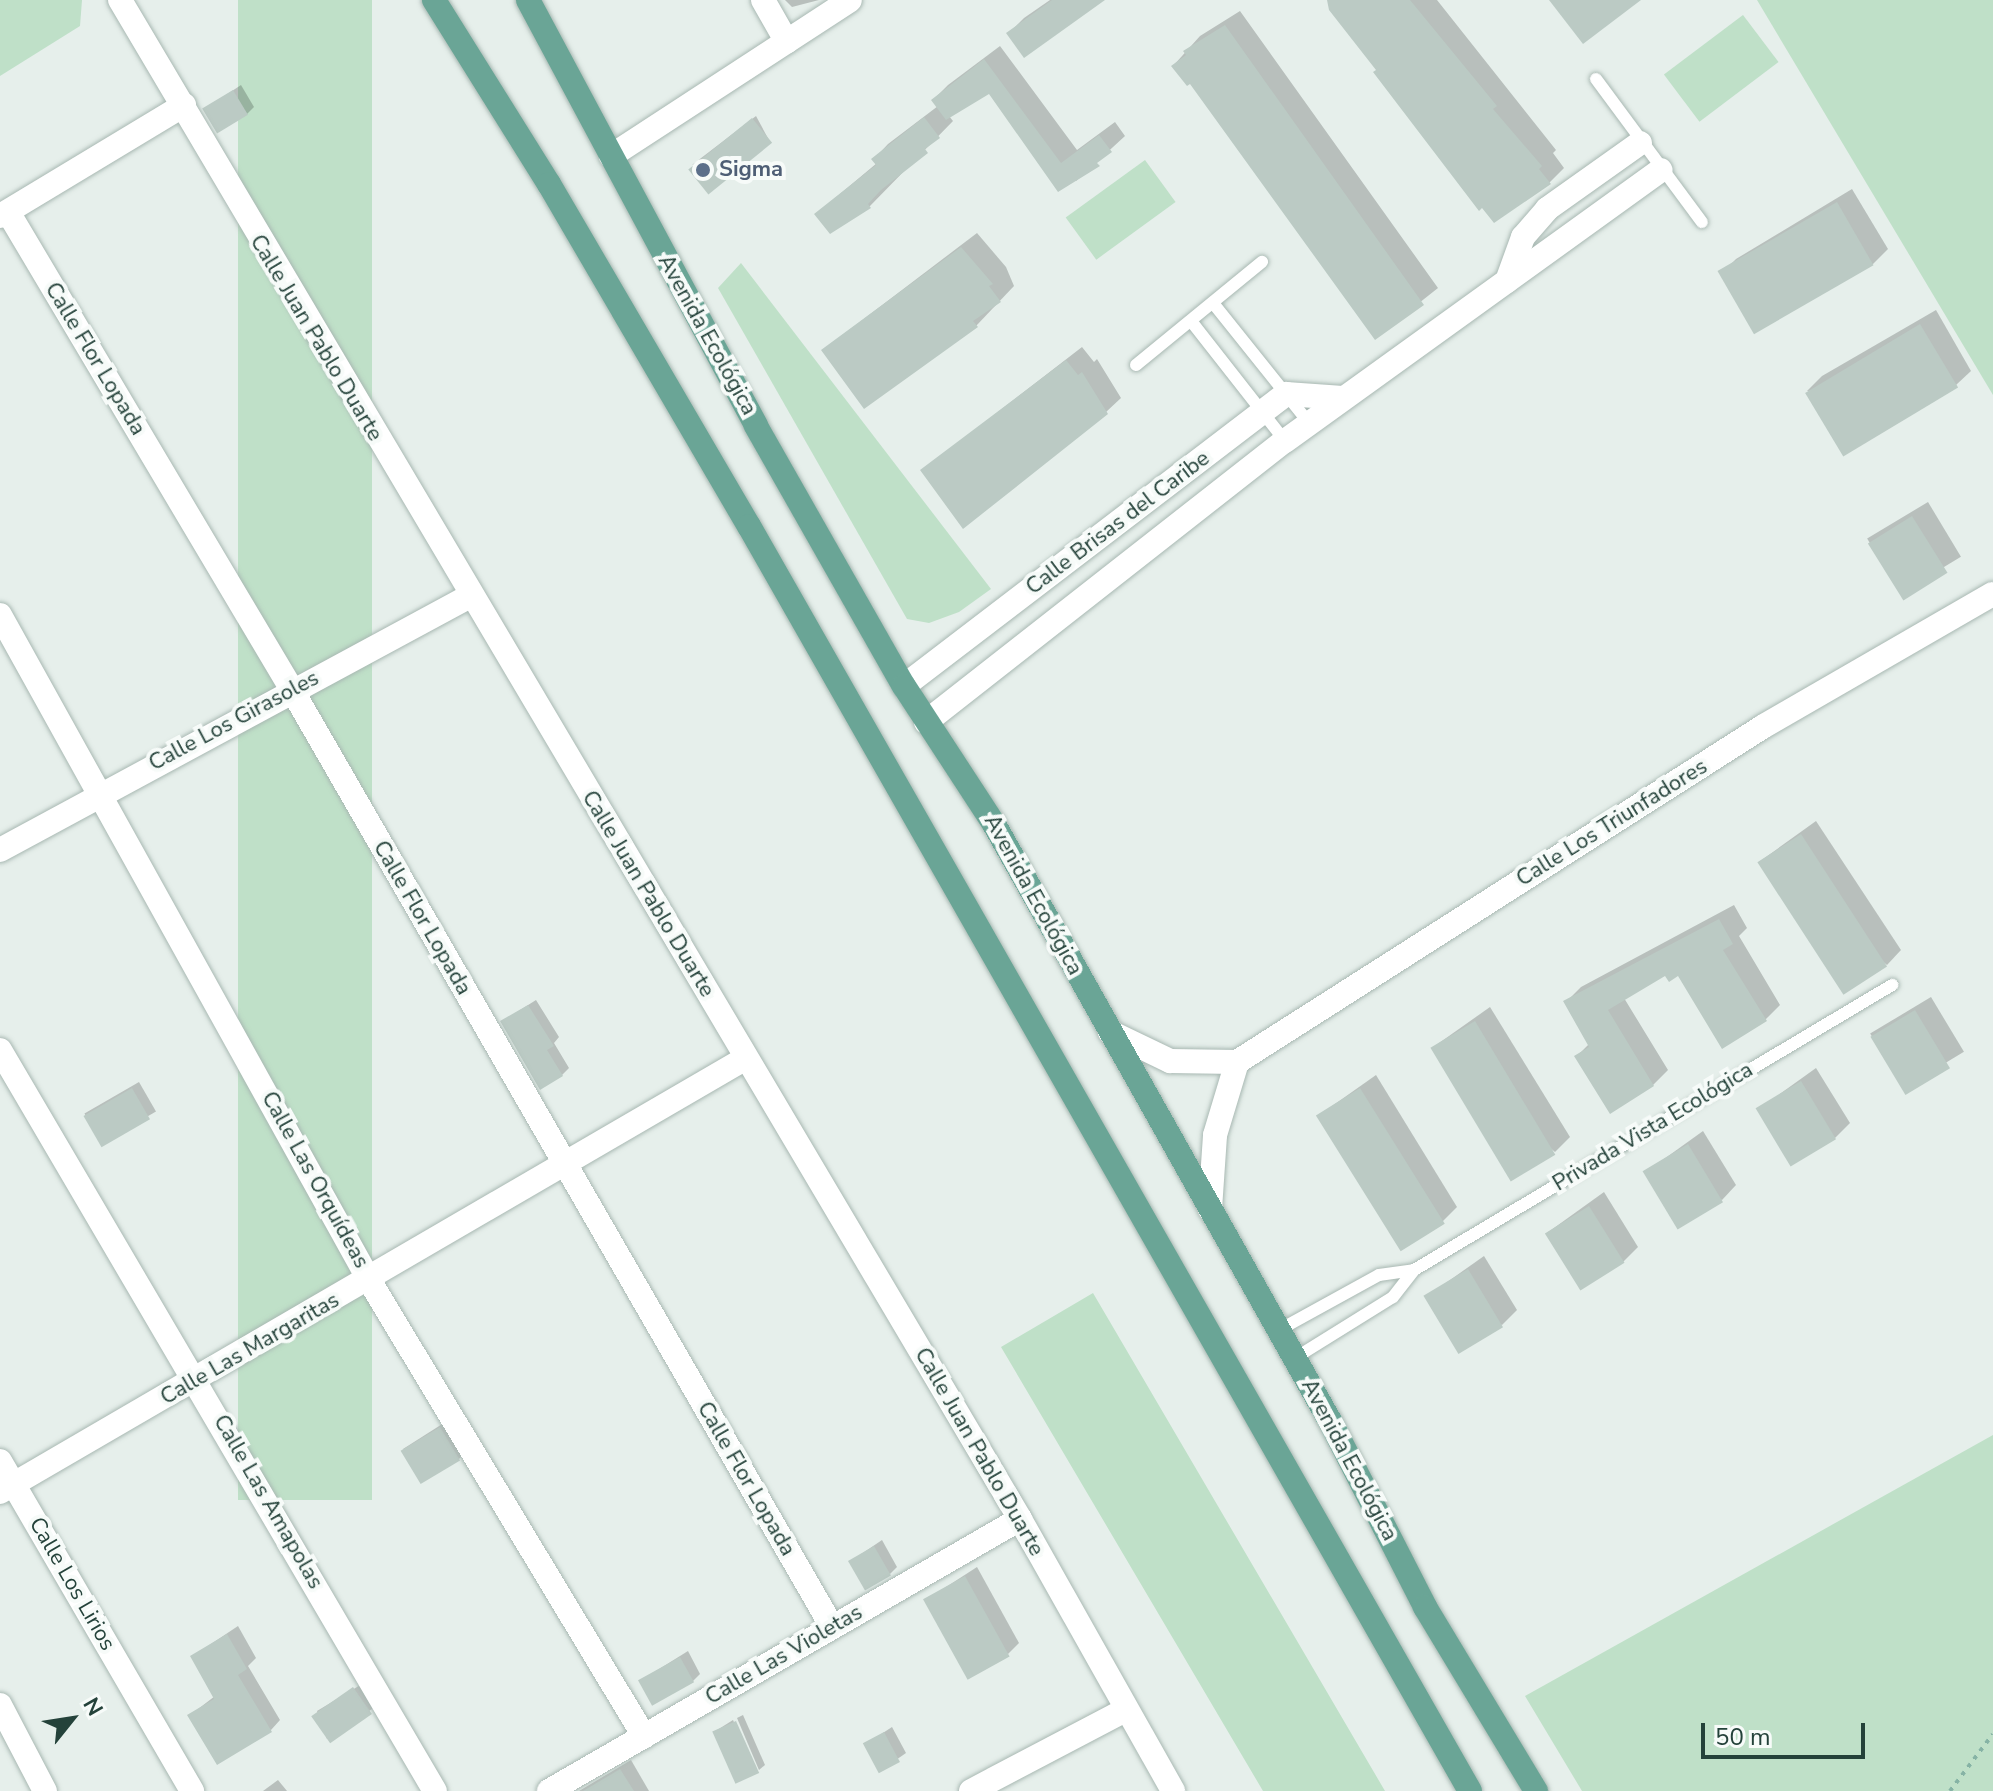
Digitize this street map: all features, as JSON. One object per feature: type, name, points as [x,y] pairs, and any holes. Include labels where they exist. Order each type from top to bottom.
[{"type":"main road","points":[[434,0],[549,184],[757,540],[1470,1791]]},
{"type":"main road","name":"Avenida Ecológica","points":[[528,0],[904,686],[994,824],[1295,1358],[1425,1607],[1536,1791]]},
{"type":"street","name":"Calle Juan Pablo Duarte","points":[[120,0],[184,105],[231,195],[1020,1519],[1173,1791]]},
{"type":"street","points":[[763,0],[787,42]]},
{"type":"street","points":[[611,156],[850,0]]},
{"type":"street","points":[[4,214],[184,105]]},
{"type":"street","points":[[1507,281],[1523,237],[1547,209],[1640,143]]},
{"type":"street","name":"Calle Brisas del Caribe","points":[[926,722],[1285,441],[1661,170]]},
{"type":"street","name":"Calle Flor Lopada","points":[[4,214],[292,690],[563,1166],[832,1627]]},
{"type":"street","points":[[1286,394],[1343,398]]},
{"type":"street","name":"Calle Brisas del Caribe","points":[[904,686],[1286,394]]},
{"type":"street","name":"Calle Los Triunfadores","points":[[1237,1062],[1764,726],[1993,594]]},
{"type":"street","name":"Calle Los Girasoles","points":[[0,850],[102,791],[470,596]]},
{"type":"street","name":"Calle Las Orquídeas","points":[[0,615],[102,791],[369,1280],[644,1736]]},
{"type":"street","points":[[1110,1032],[1170,1061],[1237,1062],[1215,1135],[1210,1209]]},
{"type":"street","name":"Calle Las Amapolas","points":[[0,1050],[197,1380],[435,1791]]},
{"type":"street","name":"Calle Las Margaritas","points":[[7,1488],[746,1058]]},
{"type":"street","name":"Calle Los Lirios","points":[[0,1461],[7,1488],[192,1791]]},
{"type":"street","name":"Calle Las Violetas","points":[[549,1791],[1020,1519]]},
{"type":"street","points":[[0,1705],[45,1791]]},
{"type":"street","points":[[971,1791],[1125,1710]]},
{"type":"lane","points":[[1596,79],[1640,143],[1702,222]]},
{"type":"lane","points":[[1136,365],[1262,262]]},
{"type":"lane","points":[[1213,303],[1309,423]]},
{"type":"lane","points":[[1191,321],[1285,441]]},
{"type":"lane","name":"Privada Vista Ecológica","points":[[1295,1358],[1393,1297],[1414,1270],[1892,985]]},
{"type":"lane","name":"Privada Vista Ecológica","points":[[1279,1330],[1379,1275],[1414,1270]]},
{"type":"path","points":[[1950,1791],[1993,1734]]},
{"type":"green space","points":[[0,0],[82,0],[80,26],[0,76]]},
{"type":"green space","points":[[238,0],[372,0],[372,1500],[238,1500]]},
{"type":"green space","points":[[1757,0],[1993,0],[1993,395]]},
{"type":"green space","points":[[1743,15],[1779,62],[1699,122],[1664,75]]},
{"type":"green space","points":[[1145,160],[1176,202],[1096,260],[1066,218]]},
{"type":"green space","points":[[741,263],[991,589],[959,612],[929,623],[907,619],[718,288]]},
{"type":"green space","points":[[1093,1293],[1385,1791],[1263,1791],[1001,1347]]},
{"type":"green space","points":[[1993,1435],[1993,1791],[1582,1791],[1525,1696]]},
{"type":"building","points":[[1052,0],[1105,0],[1024,58],[1006,33]]},
{"type":"building","points":[[1327,0],[1410,0],[1497,106],[1493,109],[1542,166],[1539,169],[1551,184],[1494,223],[1482,208],[1479,211],[1373,72],[1376,70],[1329,10]]},
{"type":"building","points":[[1549,0],[1641,0],[1583,44]]},
{"type":"building","points":[[1225,25],[1424,305],[1375,340],[1190,84],[1187,86],[1171,66],[1186,55],[1183,51]]},
{"type":"building","points":[[984,59],[1061,163],[1099,135],[1112,152],[1097,163],[1100,166],[1058,192],[989,94],[946,120],[931,100]]},
{"type":"building","points":[[233,90],[248,115],[217,133],[202,109]]},
{"type":"building","points":[[924,117],[940,138],[925,149],[928,153],[881,190],[868,204],[871,208],[830,234],[814,214],[876,165],[871,159]]},
{"type":"building","points":[[752,118],[772,143],[708,194],[688,170]]},
{"type":"building","points":[[1837,202],[1874,265],[1754,334],[1717,271]]},
{"type":"building","points":[[961,247],[993,284],[989,286],[1001,302],[973,321],[978,327],[864,409],[821,350]]},
{"type":"building","points":[[1920,324],[1958,387],[1843,456],[1805,393]]},
{"type":"building","points":[[1066,360],[1078,375],[1082,372],[1108,414],[963,529],[920,470]]},
{"type":"building","points":[[1912,516],[1948,573],[1903,600],[1868,544]]},
{"type":"building","points":[[1801,834],[1887,967],[1843,995],[1757,862]]},
{"type":"building","points":[[1719,919],[1733,944],[1723,950],[1767,1021],[1722,1049],[1678,976],[1669,982],[1665,976],[1608,1010],[1654,1086],[1610,1114],[1574,1056],[1589,1047],[1563,1001]]},
{"type":"building","points":[[528,1005],[554,1046],[547,1050],[563,1076],[540,1090],[500,1021]]},
{"type":"building","points":[[1915,1010],[1950,1068],[1905,1095],[1870,1037]]},
{"type":"building","points":[[1475,1021],[1555,1155],[1511,1182],[1430,1048]]},
{"type":"building","points":[[1801,1081],[1836,1139],[1791,1167],[1756,1108]]},
{"type":"building","points":[[132,1088],[150,1119],[102,1147],[84,1116]]},
{"type":"building","points":[[1360,1088],[1445,1224],[1401,1251],[1316,1116]]},
{"type":"building","points":[[1688,1144],[1723,1202],[1678,1230],[1643,1171]]},
{"type":"building","points":[[1589,1206],[1625,1263],[1580,1290],[1545,1234]]},
{"type":"building","points":[[1468,1269],[1503,1327],[1458,1354],[1423,1296]]},
{"type":"building","points":[[440,1427],[460,1460],[421,1484],[401,1451]]},
{"type":"building","points":[[874,1546],[891,1575],[865,1590],[848,1561]]},
{"type":"building","points":[[965,1576],[1010,1656],[968,1680],[923,1599]]},
{"type":"building","points":[[227,1634],[247,1669],[238,1675],[272,1732],[217,1765],[187,1715],[214,1699],[190,1656]]},
{"type":"building","points":[[680,1657],[694,1682],[652,1706],[638,1680]]},
{"type":"building","points":[[353,1687],[372,1714],[330,1743],[311,1716]]},
{"type":"building","points":[[736,1721],[759,1773],[735,1784],[712,1732]]},
{"type":"building","points":[[884,1732],[900,1762],[879,1773],[863,1743]]},
{"type":"building","points":[[620,1769],[634,1791],[583,1791]]},
{"type":"place","name":"Sigma","points":[[703,170]]}]
